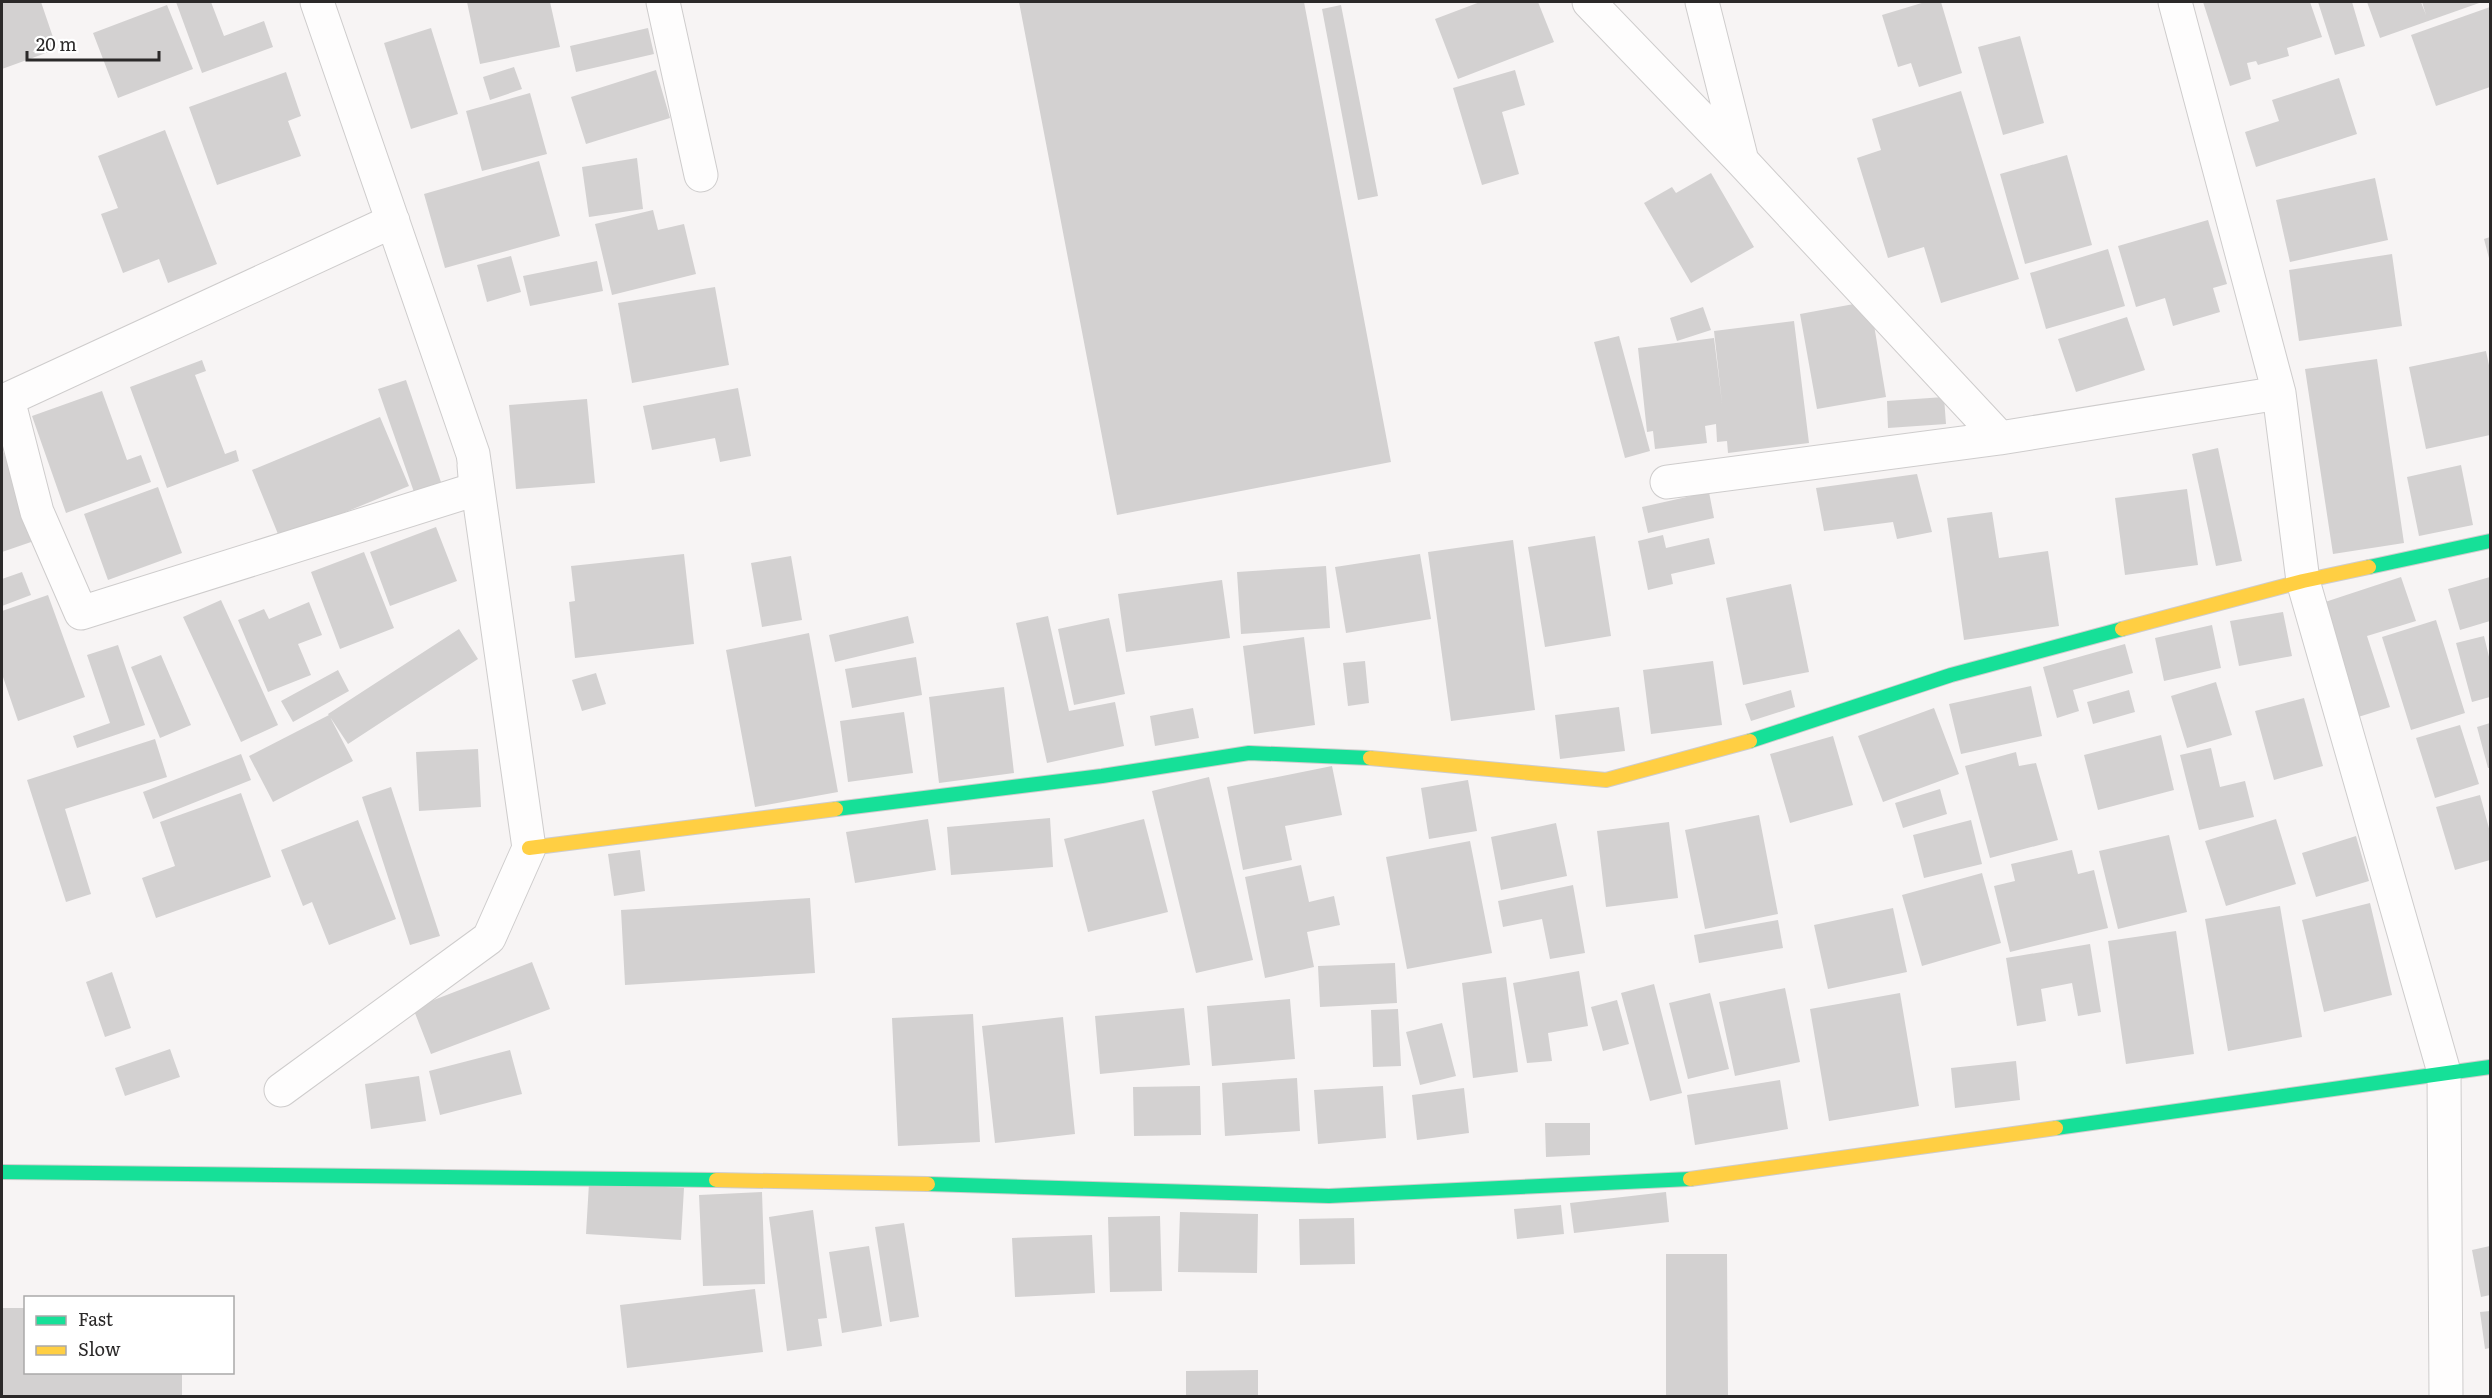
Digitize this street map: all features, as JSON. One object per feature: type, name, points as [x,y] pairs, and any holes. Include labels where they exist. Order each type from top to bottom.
[{"type":"street","points":[[282,1090],[489,938],[530,848],[473,454],[317,2]]},
{"type":"street","points":[[663,2],[701,175]]},
{"type":"street","points":[[1590,2],[2000,438]]},
{"type":"street","points":[[1702,2],[1741,160]]},
{"type":"street","points":[[2175,2],[2279,393],[2303,581],[2444,1072],[2446,1396]]},
{"type":"street","points":[[393,221],[8,399],[37,512],[81,613],[476,489],[473,454]]},
{"type":"street","points":[[1667,482],[2000,438],[2279,393]]},
{"type":"street","points":[[530,848],[1102,776],[1249,753],[1348,756],[1606,780],[1760,738],[1951,675],[2303,581],[2490,541]]},
{"type":"street","points":[[2,1172],[804,1181],[1329,1196],[1688,1179],[2490,1067]]},
{"type":"building","points":[[2,2],[41,2],[57,49],[2,69]]},
{"type":"building","points":[[176,2],[211,2],[224,36],[264,21],[273,47],[202,73]]},
{"type":"building","points":[[467,2],[550,2],[560,47],[480,64]]},
{"type":"building","points":[[1019,2],[1304,2],[1391,462],[1117,515]]},
{"type":"building","points":[[1480,2],[1538,2],[1554,42],[1458,79],[1435,19]]},
{"type":"building","points":[[1925,2],[1941,2],[1962,73],[1919,87],[1911,63],[1898,67],[1882,15]]},
{"type":"building","points":[[2203,2],[2310,2],[2322,37],[2287,48],[2289,56],[2258,65],[2256,61],[2247,63],[2251,79],[2230,86]]},
{"type":"building","points":[[2318,2],[2352,2],[2365,46],[2335,55]]},
{"type":"building","points":[[2367,2],[2421,2],[2426,15],[2422,2],[2482,2],[2380,38]]},
{"type":"building","points":[[167,5],[193,69],[118,98],[93,33]]},
{"type":"building","points":[[1341,5],[1378,196],[1358,200],[1322,9]]},
{"type":"building","points":[[2490,7],[2490,87],[2436,106],[2411,35]]},
{"type":"building","points":[[431,28],[458,114],[411,129],[384,43]]},
{"type":"building","points":[[648,28],[654,54],[576,72],[570,46]]},
{"type":"building","points":[[2020,36],[2044,123],[2003,135],[1978,47]]},
{"type":"building","points":[[514,67],[522,89],[490,100],[483,77]]},
{"type":"building","points":[[656,70],[670,118],[586,144],[571,97]]},
{"type":"building","points":[[1515,70],[1525,105],[1502,112],[1519,174],[1482,185],[1453,88]]},
{"type":"building","points":[[286,72],[301,116],[288,121],[301,156],[217,185],[189,107]]},
{"type":"building","points":[[2339,78],[2357,134],[2256,167],[2245,132],[2279,121],[2272,100]]},
{"type":"building","points":[[1961,91],[2019,279],[1941,303],[1924,247],[1888,258],[1857,158],[1881,150],[1872,119]]},
{"type":"building","points":[[530,93],[547,154],[482,171],[466,111]]},
{"type":"building","points":[[165,130],[217,264],[168,283],[159,259],[123,273],[101,214],[118,208],[98,156]]},
{"type":"building","points":[[2067,155],[2092,245],[2025,264],[2000,174]]},
{"type":"building","points":[[637,158],[643,209],[589,217],[582,167]]},
{"type":"building","points":[[539,161],[560,236],[445,268],[424,194]]},
{"type":"building","points":[[1711,173],[1754,247],[1691,283],[1644,203],[1672,187],[1676,193]]},
{"type":"building","points":[[2375,178],[2388,240],[2290,262],[2276,200]]},
{"type":"building","points":[[653,210],[658,230],[684,224],[696,274],[612,295],[595,224]]},
{"type":"building","points":[[2208,220],[2227,284],[2213,288],[2220,312],[2173,326],[2165,298],[2136,307],[2118,246]]},
{"type":"building","points":[[2490,237],[2490,262],[2484,239]]},
{"type":"building","points":[[2108,249],[2125,306],[2046,329],[2030,273]]},
{"type":"building","points":[[2392,254],[2402,326],[2299,341],[2289,270]]},
{"type":"building","points":[[511,256],[521,292],[487,302],[477,265]]},
{"type":"building","points":[[597,261],[603,291],[530,306],[523,276]]},
{"type":"building","points":[[715,287],[729,365],[632,383],[618,303]]},
{"type":"building","points":[[1870,301],[1886,397],[1817,409],[1800,314]]},
{"type":"building","points":[[1703,307],[1711,330],[1677,341],[1670,318]]},
{"type":"building","points":[[2127,317],[2145,370],[2076,392],[2058,339]]},
{"type":"building","points":[[1794,321],[1809,443],[1728,453],[1727,441],[1717,442],[1716,424],[1705,426],[1707,443],[1655,449],[1653,431],[1647,432],[1638,348],[1714,338],[1722,403],[1714,331]]},
{"type":"building","points":[[1619,336],[1650,451],[1625,458],[1594,342]]},
{"type":"building","points":[[2486,351],[2490,370],[2490,435],[2426,449],[2409,367]]},
{"type":"building","points":[[2377,359],[2404,543],[2333,554],[2305,369]]},
{"type":"building","points":[[202,360],[206,371],[195,375],[225,454],[236,450],[239,461],[167,488],[130,387]]},
{"type":"building","points":[[406,380],[442,485],[415,495],[378,389]]},
{"type":"building","points":[[738,388],[751,456],[720,462],[715,438],[652,450],[643,406]]},
{"type":"building","points":[[102,391],[127,460],[141,455],[151,482],[66,513],[32,416]]},
{"type":"building","points":[[1944,397],[1946,424],[1888,428],[1887,401]]},
{"type":"building","points":[[587,399],[595,483],[516,489],[509,405]]},
{"type":"building","points":[[380,417],[409,486],[280,539],[252,470]]},
{"type":"building","points":[[2,448],[34,541],[2,552]]},
{"type":"building","points":[[2218,448],[2242,561],[2216,566],[2192,454]]},
{"type":"building","points":[[2461,465],[2473,525],[2419,536],[2407,477]]},
{"type":"building","points":[[1917,474],[1932,532],[1897,539],[1893,522],[1824,531],[1816,488]]},
{"type":"building","points":[[158,487],[182,553],[108,580],[84,514]]},
{"type":"building","points":[[2187,489],[2198,565],[2125,575],[2115,498]]},
{"type":"building","points":[[1709,492],[1714,518],[1648,533],[1642,507]]},
{"type":"building","points":[[1992,512],[1999,558],[2048,551],[2059,626],[1964,640],[1947,518]]},
{"type":"building","points":[[436,527],[457,581],[390,606],[370,552]]},
{"type":"building","points":[[1663,535],[1666,548],[1709,538],[1715,564],[1671,574],[1673,584],[1648,590],[1638,541]]},
{"type":"building","points":[[1595,536],[1611,636],[1545,647],[1528,547]]},
{"type":"building","points":[[1513,540],[1535,710],[1451,721],[1428,552]]},
{"type":"building","points":[[364,552],[394,628],[340,649],[311,572]]},
{"type":"building","points":[[684,554],[694,644],[575,658],[569,602],[575,601],[571,566]]},
{"type":"building","points":[[1420,554],[1431,619],[1346,633],[1335,567]]},
{"type":"building","points":[[791,556],[802,620],[762,627],[751,563]]},
{"type":"building","points":[[1326,566],[1330,628],[1241,634],[1237,572]]},
{"type":"building","points":[[22,572],[31,595],[2,606],[2,579]]},
{"type":"building","points":[[2401,577],[2416,621],[2367,636],[2390,707],[2355,718],[2319,604]]},
{"type":"building","points":[[2490,577],[2490,621],[2460,630],[2448,589]]},
{"type":"building","points":[[1222,580],[1230,638],[1126,652],[1118,594]]},
{"type":"building","points":[[1791,584],[1809,672],[1743,685],[1726,598]]},
{"type":"building","points":[[48,595],[85,697],[18,721],[2,674],[2,611]]},
{"type":"building","points":[[221,600],[278,725],[241,742],[183,617]]},
{"type":"building","points":[[309,602],[322,635],[298,644],[311,675],[268,692],[238,620],[264,609],[269,619]]},
{"type":"building","points":[[2283,612],[2292,656],[2239,666],[2230,621]]},
{"type":"building","points":[[908,616],[914,643],[835,662],[829,635]]},
{"type":"building","points":[[1048,616],[1069,711],[1115,702],[1124,746],[1047,763],[1016,623]]},
{"type":"building","points":[[1109,618],[1125,694],[1074,705],[1058,629]]},
{"type":"building","points":[[2436,620],[2465,713],[2411,730],[2382,637]]},
{"type":"building","points":[[2212,625],[2221,668],[2164,681],[2155,638]]},
{"type":"building","points":[[459,629],[478,659],[348,744],[328,714]]},
{"type":"building","points":[[809,633],[838,792],[755,807],[726,650]]},
{"type":"building","points":[[2484,636],[2490,661],[2490,697],[2472,702],[2456,643]]},
{"type":"building","points":[[1304,637],[1315,725],[1254,734],[1243,646]]},
{"type":"building","points":[[2125,644],[2133,673],[2073,690],[2079,711],[2057,718],[2043,667]]},
{"type":"building","points":[[118,645],[145,725],[77,748],[73,736],[110,723],[87,655]]},
{"type":"building","points":[[161,655],[191,725],[160,738],[131,667]]},
{"type":"building","points":[[916,657],[922,695],[852,708],[845,669]]},
{"type":"building","points":[[1365,661],[1369,703],[1348,706],[1343,663]]},
{"type":"building","points":[[1713,661],[1722,725],[1651,734],[1643,670]]},
{"type":"building","points":[[338,670],[349,691],[293,722],[281,701]]},
{"type":"building","points":[[596,673],[606,704],[582,711],[572,680]]},
{"type":"building","points":[[2216,682],[2232,735],[2187,748],[2171,696]]},
{"type":"building","points":[[2031,686],[2042,736],[1961,754],[1949,704]]},
{"type":"building","points":[[1004,687],[1014,773],[939,783],[929,697]]},
{"type":"building","points":[[1791,690],[1795,707],[1751,721],[1745,704]]},
{"type":"building","points":[[2129,690],[2135,712],[2093,724],[2087,702]]},
{"type":"building","points":[[2304,698],[2323,766],[2274,780],[2255,711]]},
{"type":"building","points":[[1619,707],[1625,751],[1560,759],[1555,715]]},
{"type":"building","points":[[1193,708],[1199,738],[1155,746],[1150,716]]},
{"type":"building","points":[[1934,708],[1959,774],[1883,802],[1858,736]]},
{"type":"building","points":[[904,712],[913,773],[848,782],[840,721]]},
{"type":"building","points":[[329,715],[353,761],[273,802],[249,756]]},
{"type":"building","points":[[2490,723],[2490,768],[2488,768],[2477,727]]},
{"type":"building","points":[[2460,725],[2479,784],[2435,798],[2416,738]]},
{"type":"building","points":[[2161,735],[2174,790],[2098,810],[2084,755]]},
{"type":"building","points":[[1833,736],[1853,805],[1790,823],[1770,754]]},
{"type":"building","points":[[155,739],[167,777],[65,809],[91,894],[66,902],[27,780]]},
{"type":"building","points":[[2211,748],[2220,787],[2245,781],[2254,817],[2199,830],[2180,755]]},
{"type":"building","points":[[478,749],[481,807],[419,811],[416,752]]},
{"type":"building","points":[[2016,752],[2019,766],[2036,763],[2058,840],[1990,858],[1965,766]]},
{"type":"building","points":[[241,754],[251,780],[153,819],[143,792]]},
{"type":"building","points":[[1332,766],[1342,815],[1285,826],[1292,860],[1243,870],[1227,787]]},
{"type":"building","points":[[1209,777],[1253,960],[1196,973],[1152,791]]},
{"type":"building","points":[[1468,780],[1477,831],[1429,839],[1421,788]]},
{"type":"building","points":[[391,787],[440,936],[410,945],[362,797]]},
{"type":"building","points":[[1940,789],[1947,814],[1903,828],[1895,803]]},
{"type":"building","points":[[241,793],[271,877],[156,918],[142,878],[175,866],[160,822]]},
{"type":"building","points":[[2480,795],[2490,832],[2490,860],[2455,870],[2436,807]]},
{"type":"building","points":[[1759,815],[1778,914],[1705,929],[1685,830]]},
{"type":"building","points":[[1050,818],[1053,867],[951,875],[947,827]]},
{"type":"building","points":[[928,819],[936,870],[855,883],[846,832]]},
{"type":"building","points":[[1144,819],[1168,912],[1088,932],[1064,839]]},
{"type":"building","points":[[2276,819],[2296,884],[2226,906],[2205,841]]},
{"type":"building","points":[[358,820],[396,919],[329,945],[312,902],[303,906],[281,850]]},
{"type":"building","points":[[1971,820],[1982,864],[1924,878],[1913,835]]},
{"type":"building","points":[[1669,822],[1678,898],[1606,907],[1597,831]]},
{"type":"building","points":[[1556,823],[1567,876],[1501,890],[1491,837]]},
{"type":"building","points":[[2169,835],[2187,912],[2118,929],[2099,851]]},
{"type":"building","points":[[2356,836],[2369,881],[2316,897],[2302,853]]},
{"type":"building","points":[[1470,841],[1492,953],[1407,969],[1386,857]]},
{"type":"building","points":[[640,850],[645,891],[614,896],[608,854]]},
{"type":"building","points":[[2072,850],[2078,874],[2094,870],[2108,928],[2010,952],[1994,886],[2015,881],[2011,864]]},
{"type":"building","points":[[1301,865],[1309,902],[1334,896],[1340,925],[1307,932],[1314,967],[1265,978],[1245,877]]},
{"type":"building","points":[[1982,873],[2001,943],[1922,966],[1902,895]]},
{"type":"building","points":[[1573,885],[1585,953],[1550,959],[1542,919],[1503,927],[1498,901]]},
{"type":"building","points":[[810,898],[815,973],[625,985],[621,910]]},
{"type":"building","points":[[2370,903],[2392,995],[2324,1012],[2302,920]]},
{"type":"building","points":[[2280,906],[2302,1037],[2228,1051],[2205,919]]},
{"type":"building","points":[[1893,908],[1907,972],[1828,989],[1814,925]]},
{"type":"building","points":[[1778,920],[1783,948],[1699,963],[1694,935]]},
{"type":"building","points":[[2176,931],[2194,1054],[2126,1064],[2108,941]]},
{"type":"building","points":[[2090,944],[2101,1012],[2078,1016],[2072,983],[2041,989],[2046,1021],[2017,1026],[2006,958]]},
{"type":"building","points":[[532,962],[550,1009],[431,1054],[413,1008]]},
{"type":"building","points":[[1395,963],[1397,1003],[1320,1007],[1318,966]]},
{"type":"building","points":[[1579,971],[1588,1026],[1548,1033],[1552,1061],[1527,1063],[1513,983]]},
{"type":"building","points":[[112,972],[131,1028],[105,1037],[86,982]]},
{"type":"building","points":[[1506,977],[1518,1072],[1473,1078],[1462,983]]},
{"type":"building","points":[[1654,984],[1682,1093],[1650,1101],[1621,993]]},
{"type":"building","points":[[1785,988],[1800,1062],[1735,1076],[1719,1002]]},
{"type":"building","points":[[1710,993],[1729,1069],[1688,1079],[1669,1003]]},
{"type":"building","points":[[1900,993],[1919,1106],[1829,1121],[1810,1009]]},
{"type":"building","points":[[1290,999],[1295,1059],[1212,1066],[1207,1006]]},
{"type":"building","points":[[1617,1000],[1629,1044],[1603,1051],[1591,1007]]},
{"type":"building","points":[[1184,1008],[1190,1065],[1100,1074],[1095,1016]]},
{"type":"building","points":[[1398,1009],[1401,1066],[1373,1067],[1371,1010]]},
{"type":"building","points":[[973,1014],[980,1142],[898,1146],[892,1018]]},
{"type":"building","points":[[1063,1017],[1075,1134],[995,1143],[982,1026]]},
{"type":"building","points":[[1442,1023],[1456,1076],[1420,1085],[1406,1032]]},
{"type":"building","points":[[170,1049],[180,1077],[125,1096],[115,1068]]},
{"type":"building","points":[[510,1050],[522,1094],[440,1115],[429,1071]]},
{"type":"building","points":[[2016,1061],[2020,1100],[1955,1108],[1951,1068]]},
{"type":"building","points":[[419,1076],[426,1121],[371,1129],[365,1084]]},
{"type":"building","points":[[1297,1078],[1300,1131],[1225,1136],[1222,1083]]},
{"type":"building","points":[[1780,1080],[1788,1129],[1695,1145],[1687,1095]]},
{"type":"building","points":[[1200,1086],[1201,1135],[1134,1136],[1133,1087]]},
{"type":"building","points":[[1383,1086],[1386,1138],[1318,1144],[1314,1090]]},
{"type":"building","points":[[1464,1088],[1469,1133],[1417,1140],[1412,1095]]},
{"type":"building","points":[[1545,1123],[1590,1123],[1590,1155],[1546,1157]]},
{"type":"building","points":[[589,1183],[684,1188],[681,1240],[586,1234]]},
{"type":"building","points":[[762,1192],[765,1284],[703,1286],[699,1195]]},
{"type":"building","points":[[1666,1192],[1669,1222],[1574,1233],[1570,1203]]},
{"type":"building","points":[[1561,1205],[1564,1234],[1517,1239],[1514,1209]]},
{"type":"building","points":[[813,1210],[827,1318],[818,1319],[822,1346],[787,1351],[769,1217]]},
{"type":"building","points":[[1180,1212],[1258,1214],[1257,1273],[1178,1272]]},
{"type":"building","points":[[1160,1216],[1162,1291],[1110,1292],[1108,1217]]},
{"type":"building","points":[[1354,1218],[1355,1264],[1300,1265],[1299,1219]]},
{"type":"building","points":[[904,1223],[919,1317],[890,1322],[875,1227]]},
{"type":"building","points":[[1092,1235],[1095,1293],[1015,1297],[1012,1238]]},
{"type":"building","points":[[869,1246],[882,1326],[842,1333],[829,1252]]},
{"type":"building","points":[[2490,1246],[2490,1295],[2481,1297],[2472,1250]]},
{"type":"building","points":[[1666,1254],[1727,1254],[1728,1396],[1666,1396]]},
{"type":"building","points":[[755,1289],[763,1352],[627,1368],[620,1305]]},
{"type":"building","points":[[2,1308],[24,1308],[24,1374],[182,1374],[182,1396],[2,1396]]},
{"type":"building","points":[[2490,1311],[2490,1348],[2485,1349],[2480,1312]]},
{"type":"building","points":[[1258,1370],[1258,1396],[1186,1396],[1186,1371]]},
{"type":"traffic: fast","points":[[2369,567],[2490,541]]},
{"type":"traffic: fast","points":[[1750,741],[1951,675],[2122,629]]},
{"type":"traffic: fast","points":[[836,809],[1102,776],[1249,753],[1370,758]]},
{"type":"traffic: fast","points":[[2056,1128],[2490,1067]]},
{"type":"traffic: fast","points":[[2,1172],[716,1180]]},
{"type":"traffic: fast","points":[[928,1184],[1329,1196],[1690,1179]]},
{"type":"traffic: slow","points":[[2122,629],[2303,581],[2369,567]]},
{"type":"traffic: slow","points":[[1370,758],[1606,780],[1750,741]]},
{"type":"traffic: slow","points":[[529,848],[836,809]]},
{"type":"traffic: slow","points":[[1690,1179],[2056,1128]]},
{"type":"traffic: slow","points":[[716,1180],[928,1184]]}]
